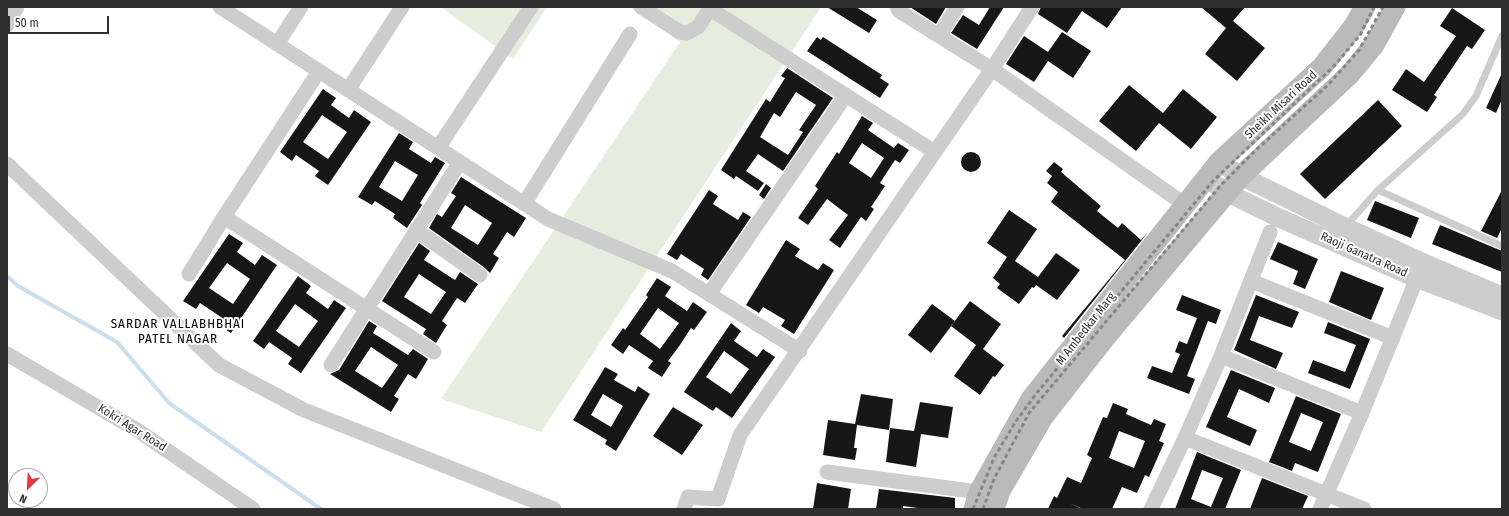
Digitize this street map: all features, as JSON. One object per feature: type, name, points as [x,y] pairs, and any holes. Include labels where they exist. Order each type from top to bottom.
[{"type":"main road","name":"Sheikh Misari Road","points":[[1219,162],[1322,67],[1354,26],[1365,7]]},
{"type":"main road","points":[[994,509],[1000,491],[1043,417],[1087,361],[1241,176],[1350,74],[1374,46],[1395,7]]},
{"type":"main road","name":"M Ambedkar Marg","points":[[976,501],[1031,399],[1184,204],[1219,162]]},
{"type":"main road","points":[[1071,347],[1087,361]]},
{"type":"street","points":[[7,25],[17,7]]},
{"type":"street","points":[[220,7],[548,219],[672,271],[800,350]]},
{"type":"street","points":[[277,44],[301,7]]},
{"type":"street","points":[[348,90],[402,7]]},
{"type":"street","points":[[438,148],[531,7]]},
{"type":"street","points":[[641,7],[680,32],[687,33],[698,27],[710,8],[935,152]]},
{"type":"street","points":[[897,7],[899,11],[992,69],[1184,204]]},
{"type":"street","points":[[939,36],[957,7]]},
{"type":"street","points":[[684,509],[688,497],[718,499],[740,436],[992,69],[1032,7]]},
{"type":"street","points":[[524,204],[630,34]]},
{"type":"street","points":[[189,274],[224,217],[319,71]]},
{"type":"street","points":[[709,294],[846,95]]},
{"type":"street","points":[[331,365],[366,307],[460,162]]},
{"type":"street","points":[[1219,162],[1241,176]]},
{"type":"street","points":[[7,164],[219,366],[304,410],[554,509]]},
{"type":"street","name":"Raoji Ganatra Road","points":[[1241,176],[1345,227],[1420,270],[1502,311]]},
{"type":"street","name":"Raoji Ganatra Road","points":[[1206,178],[1228,192],[1277,217],[1420,270],[1502,296]]},
{"type":"street","points":[[224,217],[434,352]]},
{"type":"street","points":[[416,230],[480,275]]},
{"type":"street","points":[[1151,509],[1185,438],[1221,356],[1270,232]]},
{"type":"street","points":[[1320,509],[1362,413],[1420,270]]},
{"type":"street","points":[[1251,281],[1393,338]]},
{"type":"street","name":"Kokri Agar Road","points":[[7,354],[137,430],[253,509]]},
{"type":"street","points":[[1221,356],[1362,413]]},
{"type":"street","points":[[1185,438],[1364,509]]},
{"type":"street","points":[[827,472],[976,501]]},
{"type":"lane","points":[[1345,227],[1378,190],[1463,114],[1476,96],[1502,36]]},
{"type":"lane","points":[[1378,190],[1502,246]]},
{"type":"green space","points":[[441,7],[547,7],[513,59]]},
{"type":"green space","points":[[630,7],[821,7],[541,432],[441,399],[680,42]]},
{"type":"building","points":[[827,7],[856,7],[877,20],[869,33]]},
{"type":"building","points":[[910,7],[946,7],[936,24]]},
{"type":"building","points":[[990,7],[1004,7],[977,49],[951,33],[963,15],[979,25]]},
{"type":"building","points":[[1041,7],[1122,7],[1107,28],[1082,11],[1067,33],[1038,14]]},
{"type":"building","points":[[1201,7],[1245,7],[1233,21],[1265,48],[1237,81],[1205,54],[1226,28]]},
{"type":"building","points":[[1452,8],[1485,30],[1472,49],[1467,46],[1434,95],[1437,97],[1427,112],[1392,90],[1406,69],[1424,82],[1456,36],[1440,26]]},
{"type":"building","points":[[1062,32],[1091,51],[1073,78],[1048,61],[1034,82],[1006,64],[1024,36],[1048,52]]},
{"type":"building","points":[[817,37],[821,40],[823,37],[882,75],[880,78],[889,84],[880,98],[807,51]]},
{"type":"building","points":[[787,68],[833,98],[783,171],[758,154],[746,171],[764,183],[758,191],[736,176],[734,179],[721,170],[766,99],[770,102],[785,78],[781,76]],"holes":[[[796,92],[816,105],[799,130],[803,132],[788,155],[760,137],[774,113],[780,117]]]},
{"type":"building","points":[[1502,73],[1502,99],[1496,113],[1486,108]]},
{"type":"building","points":[[1129,85],[1163,113],[1183,89],[1217,117],[1191,149],[1159,123],[1136,151],[1099,121]]},
{"type":"building","points":[[323,89],[336,98],[331,105],[349,118],[354,110],[371,122],[328,185],[315,176],[319,171],[296,155],[292,161],[280,152]],"holes":[[[322,115],[347,132],[328,159],[303,142]]]},
{"type":"building","points":[[1378,100],[1402,126],[1325,199],[1300,174]]},
{"type":"building","points":[[862,116],[873,123],[868,130],[894,148],[898,143],[909,150],[900,163],[895,160],[880,183],[885,186],[871,207],[874,209],[866,221],[861,217],[840,248],[829,240],[848,215],[827,199],[808,225],[798,218],[818,189],[815,186],[837,152],[839,154]],"holes":[[[862,143],[884,158],[871,178],[849,163]]]},
{"type":"building","points":[[399,133],[413,142],[409,149],[431,163],[435,157],[445,163],[420,203],[422,205],[407,228],[393,218],[395,214],[375,201],[372,205],[358,197]],"holes":[[[395,161],[418,175],[402,201],[379,187]]]},
{"type":"building","points":[[971,152],[978,155],[981,162],[978,169],[971,172],[964,169],[961,162],[964,155]]},
{"type":"building","points":[[1054,162],[1063,169],[1061,172],[1101,206],[1097,211],[1118,228],[1122,223],[1141,240],[1149,231],[1064,338],[1062,336],[1125,260],[1051,202],[1058,192],[1047,183],[1052,176],[1046,171]]},
{"type":"building","points":[[461,177],[526,218],[514,237],[507,232],[493,254],[499,258],[490,273],[429,228],[437,214],[442,217],[456,196],[451,193]],"holes":[[[465,205],[492,223],[478,245],[451,228]]]},
{"type":"building","points":[[766,184],[771,188],[764,199],[759,195]]},
{"type":"building","points":[[709,190],[718,196],[713,204],[738,220],[743,212],[751,217],[708,280],[701,275],[704,269],[681,254],[677,260],[667,254]]},
{"type":"building","points":[[1502,190],[1502,228],[1497,238],[1481,231]]},
{"type":"building","points":[[1375,201],[1419,218],[1411,238],[1367,220]]},
{"type":"building","points":[[1009,210],[1037,229],[1015,261],[1038,277],[1056,253],[1080,270],[1057,300],[1036,285],[1034,288],[1032,287],[1019,304],[997,288],[1000,284],[993,278],[1007,257],[987,243]]},
{"type":"building","points":[[1440,225],[1502,251],[1502,272],[1432,244]]},
{"type":"building","points":[[229,234],[243,243],[237,252],[255,265],[262,255],[277,265],[231,333],[217,324],[221,317],[200,303],[196,309],[183,301]],"holes":[[[227,263],[250,279],[233,304],[209,288]]]},
{"type":"building","points":[[786,240],[800,249],[795,256],[818,270],[823,263],[834,270],[794,334],[781,326],[785,320],[763,307],[759,313],[746,305]]},
{"type":"building","points":[[1278,242],[1318,259],[1305,289],[1293,284],[1298,271],[1270,259]]},
{"type":"building","points":[[419,243],[430,251],[424,260],[455,280],[460,272],[478,284],[465,303],[457,298],[442,321],[447,325],[436,343],[423,334],[426,329],[382,301]],"holes":[[[419,274],[446,292],[431,314],[404,297]]]},
{"type":"building","points":[[1341,271],[1384,288],[1371,320],[1329,302]]},
{"type":"building","points":[[298,276],[311,286],[306,293],[328,309],[334,300],[346,308],[301,373],[288,364],[292,358],[269,342],[264,349],[253,341]],"holes":[[[295,304],[318,321],[299,347],[276,331]]]},
{"type":"building","points":[[657,278],[671,287],[665,296],[687,311],[693,302],[707,312],[694,330],[691,328],[668,361],[671,363],[662,377],[648,368],[653,361],[629,345],[623,354],[611,345],[623,328],[625,330],[648,297],[646,295]],"holes":[[[658,308],[679,323],[660,349],[640,334]]]},
{"type":"building","points":[[1182,295],[1221,310],[1216,324],[1208,321],[1187,376],[1195,379],[1189,394],[1147,378],[1152,366],[1172,373],[1180,354],[1175,352],[1179,341],[1187,344],[1197,318],[1176,310]]},
{"type":"building","points":[[1256,295],[1299,312],[1292,328],[1259,316],[1250,340],[1283,353],[1276,369],[1234,350]]},
{"type":"building","points":[[970,301],[1001,324],[983,349],[1004,365],[995,377],[993,376],[980,395],[954,376],[976,345],[951,326]]},
{"type":"building","points":[[932,304],[955,321],[931,353],[908,335]]},
{"type":"building","points":[[369,321],[377,326],[373,333],[408,355],[413,349],[428,359],[416,379],[408,374],[394,396],[399,399],[391,412],[330,374],[339,370]],"holes":[[[371,347],[398,365],[382,388],[355,371]]]},
{"type":"building","points":[[1328,322],[1370,339],[1350,389],[1308,373],[1313,360],[1345,372],[1356,345],[1324,333]]},
{"type":"building","points":[[731,323],[741,331],[734,341],[757,357],[763,349],[775,357],[732,418],[716,407],[713,411],[684,392]],"holes":[[[724,351],[749,369],[731,394],[706,377]]]},
{"type":"building","points":[[605,367],[618,374],[614,380],[635,392],[638,386],[650,394],[616,451],[605,444],[607,440],[573,420]],"holes":[[[603,394],[623,406],[611,427],[591,415]]]},
{"type":"building","points":[[1231,370],[1275,388],[1269,403],[1239,389],[1227,417],[1257,430],[1250,446],[1206,427]]},
{"type":"building","points":[[861,394],[893,399],[889,430],[857,425],[854,448],[857,448],[855,460],[823,455],[828,420],[855,424]]},
{"type":"building","points":[[1296,396],[1341,414],[1318,472],[1295,463],[1292,471],[1269,462]],"holes":[[[1301,413],[1323,422],[1311,451],[1289,442]]]},
{"type":"building","points":[[920,402],[953,407],[948,438],[921,434],[916,467],[886,462],[890,428],[914,431]]},
{"type":"building","points":[[1113,403],[1128,409],[1126,414],[1151,425],[1154,419],[1166,424],[1159,441],[1164,443],[1149,477],[1145,475],[1137,493],[1122,487],[1112,509],[1083,509],[1069,503],[1082,509],[1048,509],[1054,496],[1057,498],[1067,477],[1081,483],[1092,458],[1087,455],[1103,417],[1107,418]],"holes":[[[1119,431],[1145,441],[1134,468],[1109,458]]]},
{"type":"building","points":[[673,407],[703,425],[682,455],[653,436]]},
{"type":"building","points":[[1197,452],[1241,470],[1225,509],[1175,509]],"holes":[[[1202,470],[1223,478],[1211,507],[1191,499]]]},
{"type":"building","points":[[1262,478],[1308,496],[1302,509],[1250,509]]},
{"type":"building","points":[[817,483],[851,489],[848,509],[813,509]]},
{"type":"building","points":[[879,489],[955,498],[955,509],[925,509],[903,506],[903,509],[876,509]]},
{"type":"waterway","points":[[7,276],[18,286],[117,342],[169,403],[321,509]]},
{"type":"railway","points":[[973,509],[994,458],[1016,421],[1036,394],[1213,181],[1336,64],[1360,35],[1374,7]]},
{"type":"railway","points":[[983,509],[994,479],[1029,413],[1221,185],[1256,150],[1329,84],[1359,50],[1383,7]]},
{"type":"district","name":"SARDAR VALLABHBHAI PATEL NAGAR","points":[[178,332]]}]
